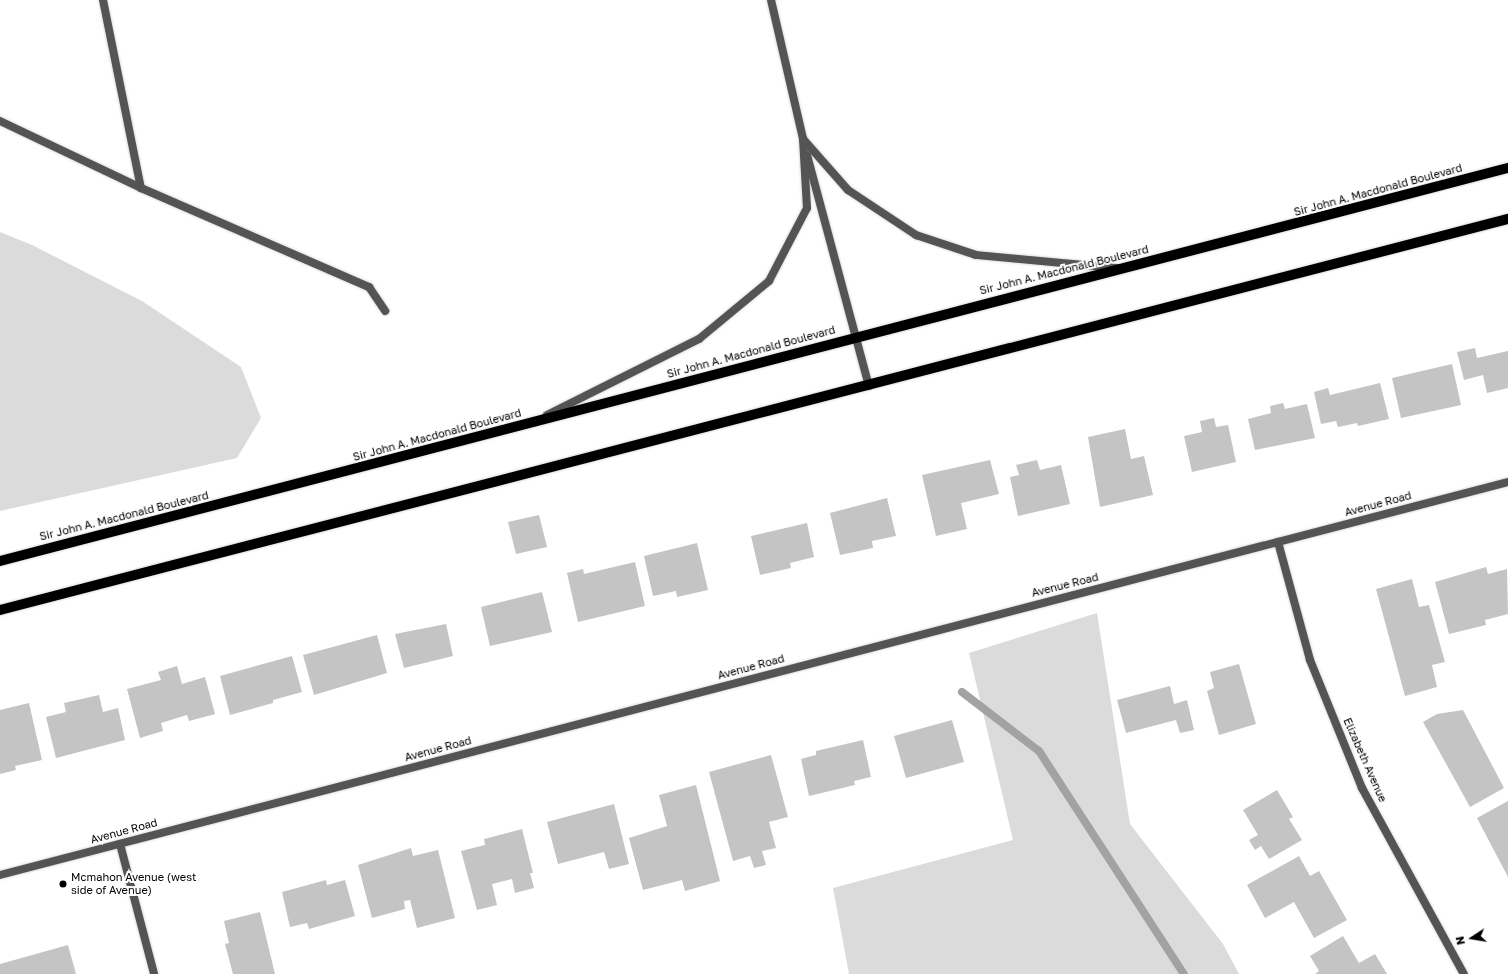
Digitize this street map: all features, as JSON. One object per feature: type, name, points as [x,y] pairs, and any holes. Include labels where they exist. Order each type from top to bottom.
[{"type":"main road","name":"Sir John A. Macdonald Boulevard","points":[[0,561],[1118,268],[1508,168]]},
{"type":"main road","points":[[0,610],[869,386],[1508,219]]},
{"type":"street","points":[[103,0],[141,188]]},
{"type":"street","points":[[771,0],[803,138],[843,284],[854,337],[869,386]]},
{"type":"street","points":[[0,121],[141,188],[369,287],[385,311]]},
{"type":"street","points":[[803,138],[848,190],[916,235],[976,255],[1118,268]]},
{"type":"street","points":[[537,420],[699,339],[769,281],[807,208],[803,138]]},
{"type":"street","name":"Avenue Road","points":[[0,875],[1508,482]]},
{"type":"street","name":"Elizabeth Avenue","points":[[1278,542],[1310,660],[1362,788],[1464,974]]},
{"type":"street","points":[[120,844],[154,974]]},
{"type":"shaded area","points":[[0,232],[32,245],[142,301],[241,367],[261,418],[237,458],[0,511]]},
{"type":"shaded area","points":[[1097,613],[1130,824],[1223,944],[1239,974],[849,974],[833,888],[1013,840],[969,653]]},
{"type":"building","points":[[1475,348],[1477,358],[1508,351],[1508,388],[1487,393],[1483,375],[1464,380],[1457,352]]},
{"type":"building","points":[[1452,364],[1461,405],[1401,418],[1392,378]]},
{"type":"building","points":[[1380,383],[1389,419],[1358,426],[1357,423],[1338,427],[1336,421],[1321,424],[1314,392],[1328,388],[1330,395]]},
{"type":"building","points":[[1283,403],[1285,409],[1307,404],[1315,438],[1255,450],[1248,419],[1271,413],[1270,406]]},
{"type":"building","points":[[1214,418],[1216,427],[1228,425],[1236,462],[1192,472],[1184,436],[1202,432],[1200,421]]},
{"type":"building","points":[[1125,429],[1131,459],[1144,456],[1153,495],[1100,507],[1088,437]]},
{"type":"building","points":[[990,460],[999,494],[961,503],[967,529],[936,536],[922,475]]},
{"type":"building","points":[[1037,460],[1040,470],[1061,465],[1070,504],[1018,516],[1010,477],[1019,475],[1016,465]]},
{"type":"building","points":[[887,498],[896,536],[872,541],[873,548],[840,555],[830,513]]},
{"type":"building","points":[[539,515],[547,547],[516,554],[508,522]]},
{"type":"building","points":[[807,523],[814,557],[790,563],[791,568],[760,575],[751,536]]},
{"type":"building","points":[[697,543],[708,590],[677,597],[676,591],[653,596],[644,556]]},
{"type":"building","points":[[635,562],[645,606],[578,622],[567,573],[583,569],[584,574]]},
{"type":"building","points":[[1486,567],[1488,574],[1507,569],[1508,614],[1485,620],[1486,625],[1449,634],[1435,582]]},
{"type":"building","points":[[1412,579],[1419,607],[1429,605],[1445,662],[1432,665],[1437,687],[1405,696],[1376,589]]},
{"type":"building","points":[[542,592],[552,632],[490,646],[481,607]]},
{"type":"building","points":[[446,624],[453,656],[404,668],[395,634]]},
{"type":"building","points":[[377,635],[387,673],[314,695],[303,655]]},
{"type":"building","points":[[292,656],[302,692],[273,700],[273,703],[230,715],[220,676]]},
{"type":"building","points":[[1239,664],[1256,724],[1219,735],[1207,691],[1214,688],[1210,672]]},
{"type":"building","points":[[177,666],[182,684],[205,677],[215,714],[189,721],[187,715],[161,723],[163,731],[140,738],[127,689],[161,680],[158,672]]},
{"type":"building","points":[[1170,686],[1174,704],[1187,700],[1194,730],[1180,733],[1176,720],[1126,733],[1117,700]]},
{"type":"building","points":[[99,695],[103,712],[118,708],[125,740],[56,758],[46,717],[66,712],[64,703]]},
{"type":"building","points":[[29,703],[42,760],[15,766],[16,770],[0,774],[0,710]]},
{"type":"building","points":[[1463,710],[1504,788],[1470,807],[1423,722],[1437,714]]},
{"type":"building","points":[[952,720],[964,762],[906,778],[894,736]]},
{"type":"building","points":[[863,740],[871,777],[854,781],[855,785],[809,796],[801,759],[816,755],[816,751]]},
{"type":"building","points":[[771,755],[788,817],[769,822],[776,848],[762,851],[766,865],[754,868],[750,856],[733,861],[709,772]]},
{"type":"building","points":[[696,785],[720,881],[685,891],[682,880],[643,890],[629,838],[667,826],[659,795]]},
{"type":"building","points":[[1277,790],[1293,817],[1289,819],[1302,840],[1269,859],[1261,846],[1255,850],[1249,840],[1258,835],[1243,810]]},
{"type":"building","points":[[1508,801],[1508,877],[1477,818]]},
{"type":"building","points":[[614,804],[629,864],[609,869],[604,852],[558,864],[547,822]]},
{"type":"building","points":[[522,829],[533,873],[530,873],[534,888],[515,893],[512,879],[492,884],[497,905],[477,910],[461,851],[485,845],[484,839]]},
{"type":"building","points":[[411,848],[413,856],[438,850],[455,918],[417,928],[410,900],[404,901],[405,909],[372,918],[358,865]]},
{"type":"building","points":[[1299,856],[1310,876],[1319,871],[1347,920],[1314,938],[1294,902],[1265,918],[1247,885]]},
{"type":"building","points":[[326,880],[327,885],[345,880],[355,916],[309,929],[307,923],[290,927],[282,892]]},
{"type":"building","points":[[260,912],[275,974],[233,974],[225,944],[229,943],[224,921]]},
{"type":"building","points":[[1343,936],[1359,963],[1375,954],[1387,974],[1315,974],[1319,971],[1310,956]]},
{"type":"building","points":[[68,945],[76,974],[0,974],[0,964]]},
{"type":"waterway","points":[[962,692],[1039,751],[1184,974]]},
{"type":"place","name":"Mcmahon Avenue (west side of Avenue)","points":[[63,884]]}]
